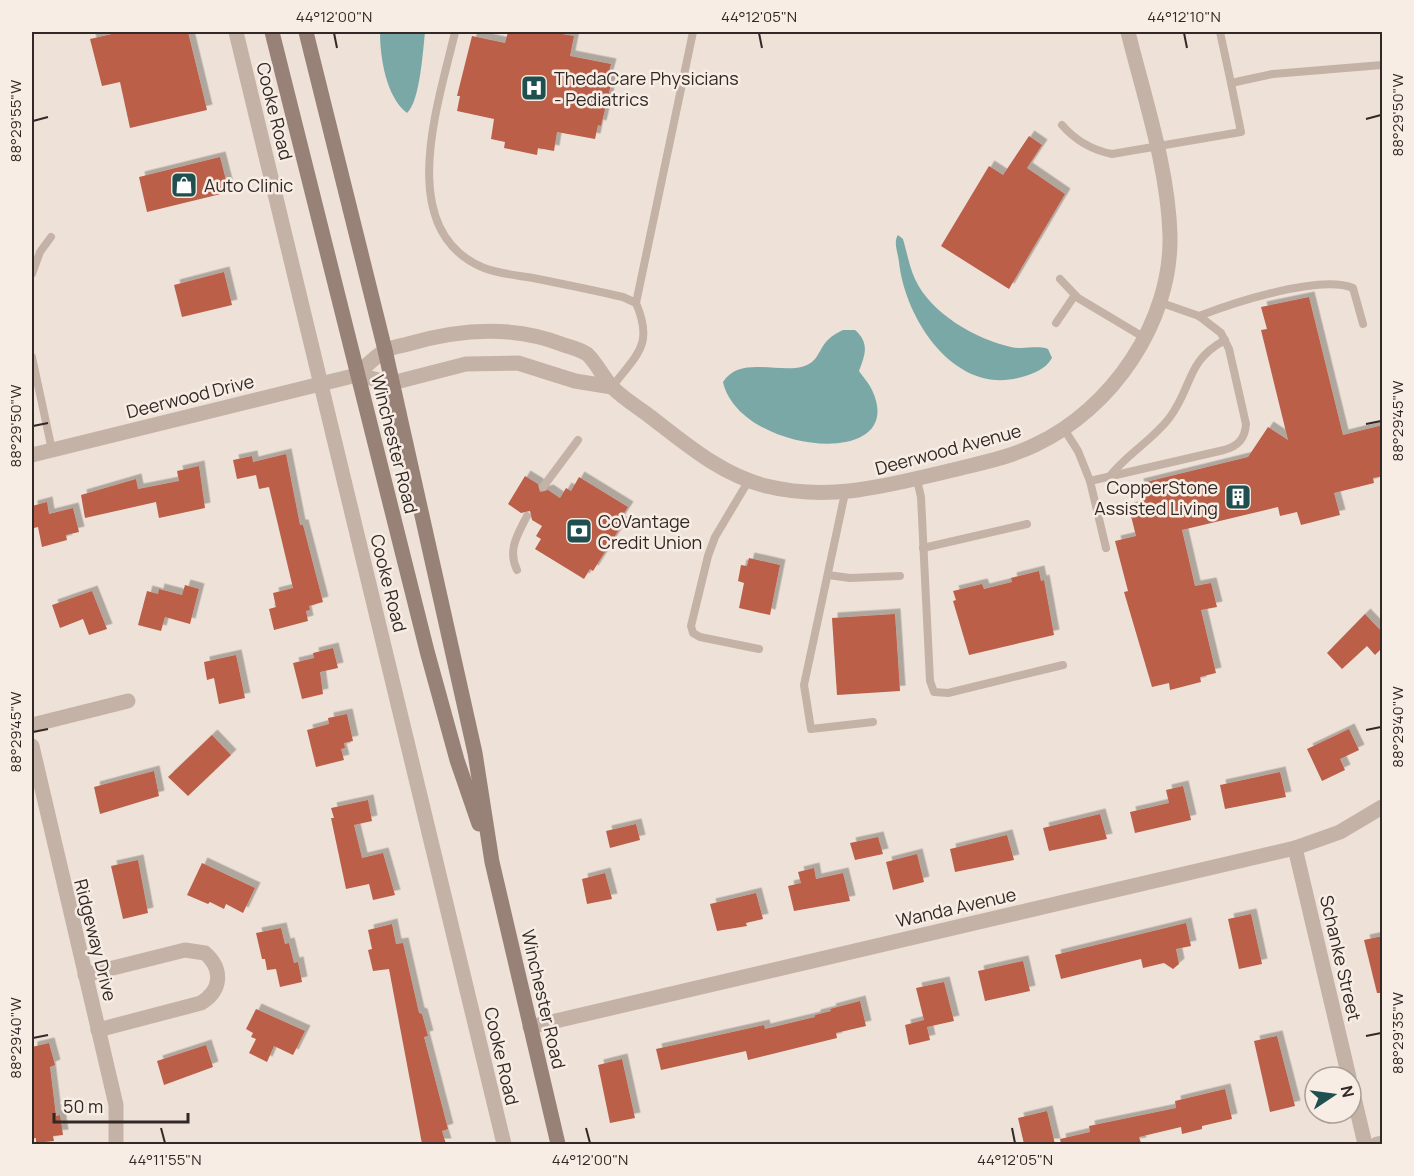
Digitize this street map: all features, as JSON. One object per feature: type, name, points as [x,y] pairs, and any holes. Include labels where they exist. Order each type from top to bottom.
[{"type":"main road","name":"Winchester Road","points":[[272,32],[357,375],[457,760],[492,862]]},
{"type":"main road","name":"Winchester Road","points":[[306,32],[385,350],[475,753],[492,862],[558,1144]]},
{"type":"street","name":"Cooke Road","points":[[236,32],[504,1144]]},
{"type":"street","name":"Deerwood Avenue","points":[[357,375],[385,350],[465,332],[526,333],[586,354],[612,387],[710,462],[749,480],[795,492],[845,493],[917,480],[1005,457],[1036,445],[1064,429],[1090,409],[1114,383],[1145,338],[1160,302],[1170,238],[1168,210],[1156,147],[1128,32]]},
{"type":"street","name":"Deerwood Avenue","points":[[357,375],[392,383],[466,364],[518,363],[575,381],[612,387]]},
{"type":"street","name":"Deerwood Drive","points":[[32,455],[357,375]]},
{"type":"street","points":[[32,725],[128,701]]},
{"type":"street","name":"Ridgeway Drive","points":[[32,746],[116,1105],[116,1144]]},
{"type":"street","name":"Wanda Avenue","points":[[530,1027],[1295,848],[1340,832],[1383,807]]},
{"type":"street","name":"Schanke Street","points":[[1295,848],[1346,1065]]},
{"type":"street","points":[[85,975],[185,950],[205,953],[217,969],[217,987],[211,998],[201,1003],[98,1030]]},
{"type":"street","points":[[1360,1125],[1365,1144]]},
{"type":"street","points":[[1377,1144],[1383,1143]]},
{"type":"lane","points":[[454,32],[431,137],[428,166],[434,205],[446,239],[459,255],[487,269],[623,297],[636,303]]},
{"type":"lane","points":[[612,387],[643,344],[646,328],[636,303],[693,32]]},
{"type":"lane","points":[[1062,125],[1071,136],[1099,151],[1125,153],[1241,132],[1220,32]]},
{"type":"lane","points":[[1231,82],[1273,74],[1383,65]]},
{"type":"lane","points":[[32,274],[40,252],[51,237]]},
{"type":"lane","points":[[1060,279],[1075,295],[1145,338]]},
{"type":"lane","points":[[1199,316],[1219,308],[1310,285],[1334,283],[1353,288],[1363,324]]},
{"type":"lane","points":[[1056,323],[1075,295]]},
{"type":"lane","points":[[1090,481],[1224,450],[1240,442],[1245,434],[1246,424],[1226,340],[1199,316],[1160,302]]},
{"type":"lane","points":[[1110,476],[1123,459],[1169,418],[1204,353],[1226,340]]},
{"type":"lane","points":[[32,357],[52,450]]},
{"type":"lane","points":[[1064,429],[1078,451],[1090,481],[1106,548]]},
{"type":"lane","points":[[543,487],[578,440]]},
{"type":"lane","points":[[749,480],[715,537],[708,556],[691,626],[693,633],[700,637],[759,649]]},
{"type":"lane","points":[[917,480],[930,681],[934,692],[948,693],[1063,665]]},
{"type":"lane","points":[[845,493],[804,685],[812,729],[873,722]]},
{"type":"lane","points":[[517,570],[512,551],[514,541],[527,516]]},
{"type":"lane","points":[[923,548],[1027,524]]},
{"type":"lane","points":[[828,574],[850,578],[900,576]]},
{"type":"water","points":[[380,32],[425,32],[418,87],[407,113],[389,87],[381,53]]},
{"type":"water","points":[[898,235],[903,239],[915,279],[922,292],[943,314],[969,331],[997,343],[1016,348],[1048,349],[1052,358],[1049,362],[1043,368],[1022,377],[998,380],[975,375],[955,364],[923,329],[911,307],[903,284],[896,248]]},
{"type":"water","points":[[843,330],[855,330],[864,344],[865,349],[859,371],[872,390],[877,416],[867,433],[846,442],[818,443],[787,438],[758,425],[736,406],[723,382],[731,374],[751,367],[797,368],[807,365],[816,358],[829,339]]},
{"type":"building","points":[[121,32],[188,32],[207,110],[130,128],[120,82],[102,86],[90,39]]},
{"type":"building","name":"ThedaCare Physicians - Pediatrics","points":[[508,32],[550,32],[574,36],[570,56],[611,64],[607,79],[612,80],[601,126],[598,125],[595,139],[557,132],[554,151],[538,148],[537,155],[504,148],[505,142],[491,139],[494,119],[457,111],[460,96],[457,96],[472,36],[505,43]]},
{"type":"building","points":[[1029,136],[1042,145],[1027,168],[1065,194],[1009,289],[941,246],[989,166],[1003,175]]},
{"type":"building","name":"Auto Clinic","points":[[220,157],[229,192],[147,212],[139,177]]},
{"type":"building","points":[[224,272],[232,305],[182,317],[174,285]]},
{"type":"building","name":"CopperStone Assisted Living","points":[[1309,297],[1343,435],[1383,425],[1383,476],[1373,478],[1374,483],[1334,493],[1340,515],[1301,525],[1297,512],[1280,516],[1278,507],[1182,530],[1195,586],[1211,583],[1217,607],[1201,610],[1216,673],[1200,677],[1201,682],[1170,690],[1169,683],[1152,687],[1124,592],[1128,591],[1115,541],[1136,536],[1129,508],[1143,504],[1138,484],[1248,457],[1268,427],[1288,440],[1261,330],[1267,329],[1261,307]]},
{"type":"building","points":[[286,454],[300,525],[303,525],[323,602],[309,606],[310,610],[306,611],[308,621],[274,630],[269,609],[276,607],[273,593],[293,588],[269,487],[259,489],[256,475],[237,479],[233,460],[252,456],[253,462]]},
{"type":"building","points":[[199,466],[205,508],[159,518],[156,502],[85,518],[81,495],[136,479],[138,489],[179,481],[177,471]]},
{"type":"building","name":"CoVantage Credit Union","points":[[525,476],[538,484],[540,492],[548,490],[560,498],[566,488],[571,491],[579,477],[628,507],[619,521],[623,523],[593,571],[590,569],[584,579],[535,549],[541,539],[536,536],[542,526],[532,520],[530,511],[521,513],[508,504]]},
{"type":"building","points":[[47,502],[49,514],[73,508],[79,532],[66,535],[67,540],[42,547],[38,527],[34,528],[32,506]]},
{"type":"building","points":[[749,558],[780,565],[770,615],[739,608],[744,583],[738,581],[741,565],[747,566]]},
{"type":"building","points":[[1039,571],[1041,581],[1044,580],[1054,635],[969,655],[953,601],[956,600],[953,591],[982,584],[984,589],[1012,582],[1011,578]]},
{"type":"building","points":[[185,585],[199,589],[190,624],[165,617],[161,631],[138,625],[147,591],[158,594],[159,589],[182,595]]},
{"type":"building","points":[[92,591],[107,629],[89,635],[83,619],[60,628],[52,605]]},
{"type":"building","points":[[895,614],[900,691],[837,695],[832,618]]},
{"type":"building","points":[[1365,614],[1383,633],[1383,647],[1375,655],[1367,646],[1342,669],[1327,653]]},
{"type":"building","points":[[333,648],[338,668],[320,672],[323,694],[302,699],[293,663],[314,658],[313,653]]},
{"type":"building","points":[[236,655],[245,698],[219,704],[214,678],[207,680],[204,662]]},
{"type":"building","points":[[347,714],[353,741],[344,743],[345,748],[341,749],[344,760],[316,767],[307,730],[329,724],[328,718]]},
{"type":"building","points":[[1349,729],[1359,750],[1340,759],[1345,770],[1322,781],[1307,749]]},
{"type":"building","points":[[212,735],[231,755],[188,796],[168,777]]},
{"type":"building","points":[[154,771],[159,796],[100,814],[94,787]]},
{"type":"building","points":[[1280,772],[1286,797],[1225,809],[1220,785]]},
{"type":"building","points":[[1183,786],[1191,820],[1135,833],[1130,812],[1169,803],[1166,790]]},
{"type":"building","points":[[368,800],[372,821],[354,825],[362,858],[383,853],[395,895],[373,900],[369,884],[346,889],[331,818],[334,818],[331,808]]},
{"type":"building","points":[[1100,814],[1107,839],[1049,851],[1043,828]]},
{"type":"building","points":[[636,824],[640,840],[610,848],[606,831]]},
{"type":"building","points":[[1007,835],[1014,860],[955,872],[950,849]]},
{"type":"building","points":[[878,837],[883,854],[855,860],[850,843]]},
{"type":"building","points":[[917,854],[924,882],[893,890],[886,862]]},
{"type":"building","points":[[138,860],[148,913],[123,919],[111,866]]},
{"type":"building","points":[[202,863],[255,888],[243,913],[226,904],[224,909],[187,895]]},
{"type":"building","points":[[814,868],[816,879],[843,873],[850,901],[794,911],[788,886],[801,883],[798,872]]},
{"type":"building","points":[[605,873],[612,899],[587,904],[582,879]]},
{"type":"building","points":[[756,893],[763,919],[746,923],[747,926],[717,931],[710,904]]},
{"type":"building","points":[[1251,914],[1262,964],[1239,969],[1228,919]]},
{"type":"building","points":[[1186,923],[1191,946],[1176,949],[1179,964],[1173,969],[1164,963],[1143,968],[1141,959],[1061,979],[1055,955]]},
{"type":"building","points":[[392,924],[396,944],[403,943],[419,1013],[422,1014],[428,1036],[424,1037],[448,1129],[442,1131],[446,1144],[422,1144],[389,969],[373,971],[368,950],[372,949],[368,930]]},
{"type":"building","points":[[281,928],[285,944],[289,943],[294,963],[298,962],[302,982],[280,987],[276,969],[267,970],[265,959],[262,959],[256,933]]},
{"type":"building","points":[[1383,936],[1383,993],[1377,993],[1364,940]]},
{"type":"building","points":[[1023,961],[1030,991],[985,1001],[978,971]]},
{"type":"building","points":[[944,982],[954,1021],[927,1027],[930,1040],[909,1045],[905,1025],[924,1020],[916,988]]},
{"type":"building","points":[[860,1001],[866,1026],[836,1033],[837,1038],[748,1060],[746,1051],[661,1070],[656,1049],[764,1025],[765,1029],[815,1017],[815,1015],[831,1011],[830,1009]]},
{"type":"building","points":[[256,1009],[305,1031],[293,1055],[274,1046],[267,1062],[249,1053],[256,1039],[251,1037],[253,1033],[246,1029]]},
{"type":"building","points":[[1277,1036],[1295,1106],[1270,1112],[1254,1041]]},
{"type":"building","points":[[49,1043],[55,1065],[50,1067],[56,1116],[60,1115],[63,1135],[53,1136],[54,1141],[36,1143],[36,1138],[32,1139],[32,1047]]},
{"type":"building","points":[[206,1045],[213,1067],[164,1085],[157,1061]]},
{"type":"building","points":[[622,1059],[635,1118],[610,1123],[598,1065]]},
{"type":"building","points":[[1225,1089],[1232,1119],[1202,1126],[1202,1129],[1182,1134],[1181,1127],[1139,1137],[1141,1143],[1061,1144],[1060,1139],[1090,1132],[1089,1126],[1176,1108],[1175,1101]]},
{"type":"building","points":[[1047,1111],[1055,1144],[1024,1144],[1018,1118]]},
{"type":"place","name":"ThedaCare Physicians - Pediatrics","points":[[534,88]]},
{"type":"place","name":"Auto Clinic","points":[[184,185]]},
{"type":"place","name":"CopperStone Assisted Living","points":[[1238,497]]},
{"type":"place","name":"CoVantage Credit Union","points":[[579,531]]}]
